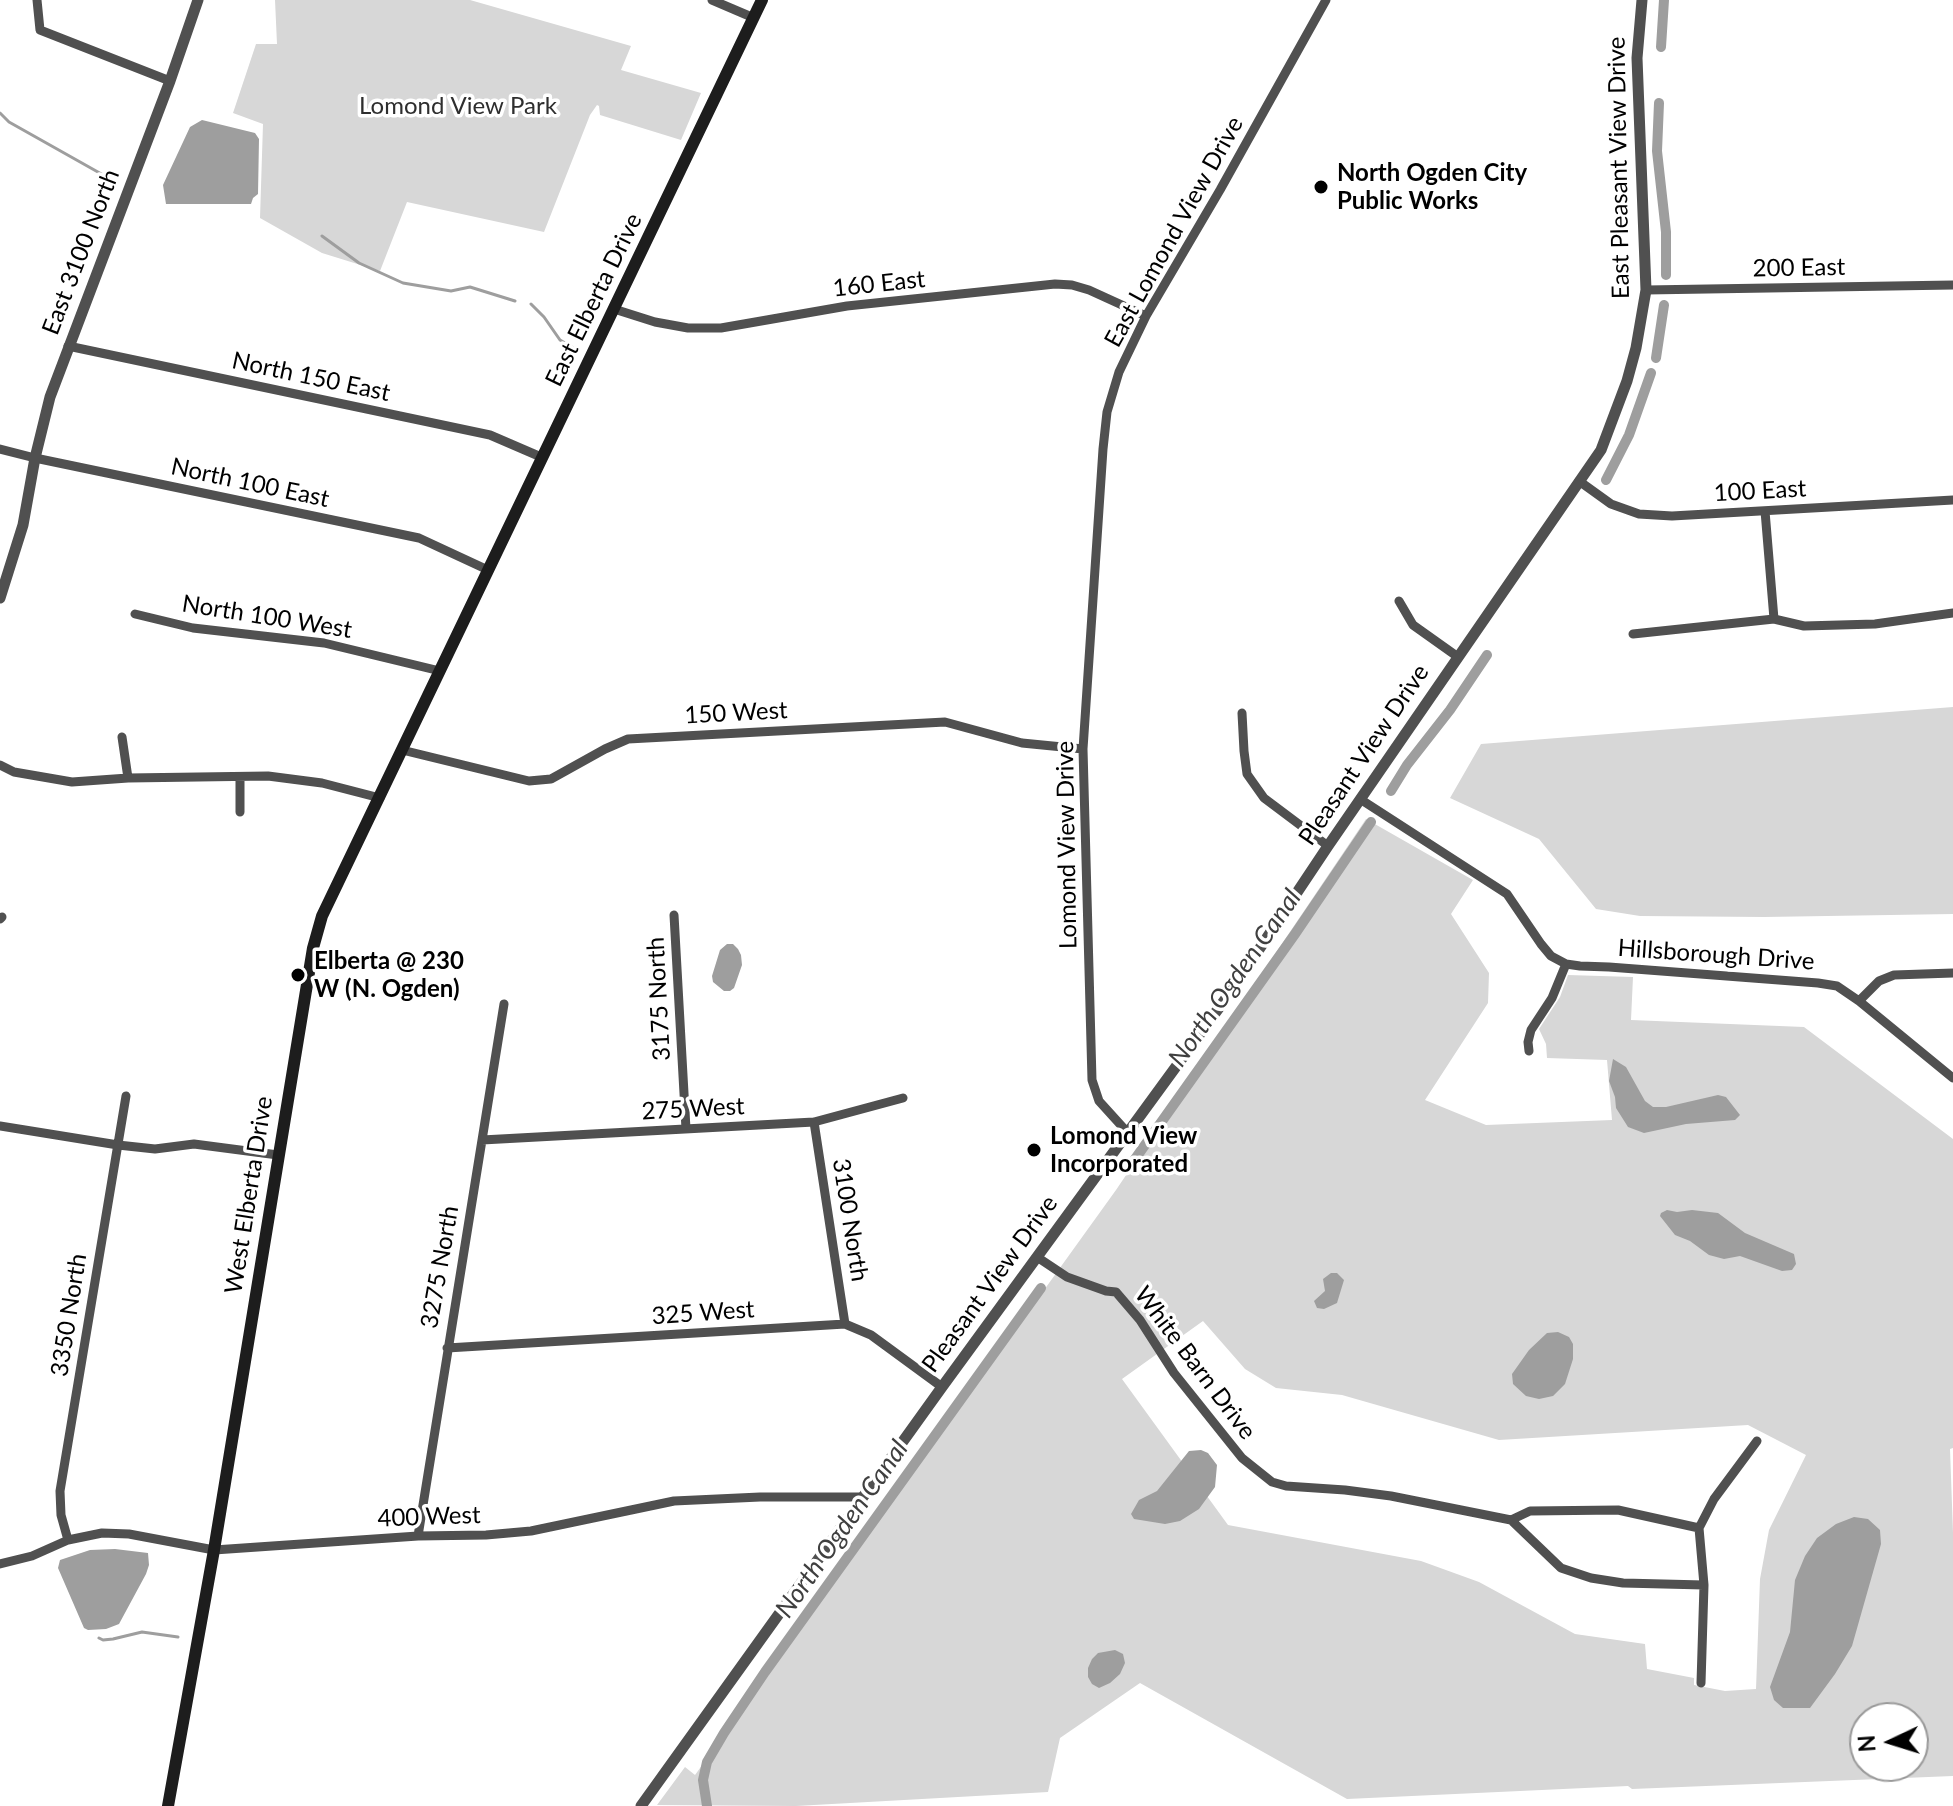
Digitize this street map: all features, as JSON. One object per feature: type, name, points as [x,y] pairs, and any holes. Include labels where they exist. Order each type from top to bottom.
[{"type":"main road","name":"East Elberta Drive","points":[[465,619],[762,0]]},
{"type":"main road","name":"West Elberta Drive","points":[[168,1806],[316,937],[322,916],[465,619]]},
{"type":"street","points":[[37,0],[40,30],[170,81]]},
{"type":"street","name":"East 3100 North","points":[[0,598],[23,525],[50,397],[198,0]]},
{"type":"street","points":[[712,0],[754,18]]},
{"type":"street","name":"East Lomond View Drive","points":[[1097,545],[1107,412],[1119,372],[1146,316],[1326,0]]},
{"type":"street","name":"East Pleasant View Drive","points":[[1627,381],[1646,290],[1637,58],[1642,0]]},
{"type":"street","name":"160 East","points":[[614,309],[688,328],[721,328],[847,306],[1055,284],[1089,290],[1146,316]]},
{"type":"street","name":"200 East","points":[[1646,290],[1953,285]]},
{"type":"street","name":"North 150 East","points":[[68,346],[490,435],[541,457]]},
{"type":"street","name":"Pleasant View Drive","points":[[641,1806],[1232,990],[1601,450],[1627,381]]},
{"type":"street","name":"North 100 East","points":[[0,449],[419,538],[488,570]]},
{"type":"street","name":"100 East","points":[[1579,481],[1611,504],[1639,514],[1672,516],[1953,500]]},
{"type":"street","points":[[1765,511],[1774,619]]},
{"type":"street","name":"Lomond View Drive","points":[[1097,545],[1083,749],[1092,1080],[1099,1101],[1128,1133]]},
{"type":"street","points":[[1399,601],[1413,625],[1458,657]]},
{"type":"street","points":[[1633,634],[1774,619],[1804,626],[1875,624],[1953,613]]},
{"type":"street","name":"North 100 West","points":[[135,614],[193,628],[324,643],[440,671]]},
{"type":"street","points":[[1242,713],[1247,774],[1264,798],[1328,846]]},
{"type":"street","name":"150 West","points":[[402,750],[529,781],[551,779],[628,739],[659,737],[945,722],[1022,743],[1083,749]]},
{"type":"street","points":[[122,737],[128,778]]},
{"type":"street","points":[[0,765],[14,772],[72,782],[268,776],[322,783],[380,798]]},
{"type":"street","points":[[240,777],[240,812]]},
{"type":"street","points":[[1360,799],[1507,894],[1551,956],[1566,964],[1552,998],[1531,1030],[1529,1051]]},
{"type":"street","name":"3175 North","points":[[674,915],[686,1129]]},
{"type":"street","name":"Hillsborough Drive","points":[[1566,964],[1837,986],[1953,1078]]},
{"type":"street","points":[[1859,1001],[1879,981],[1894,975],[1953,973]]},
{"type":"street","name":"3275 North","points":[[418,1536],[504,1004]]},
{"type":"street","name":"3350 North","points":[[68,1540],[61,1515],[60,1491],[126,1096]]},
{"type":"street","name":"275 West","points":[[482,1140],[814,1122],[903,1098]]},
{"type":"street","name":"3100 North","points":[[814,1122],[845,1324]]},
{"type":"street","points":[[0,1126],[155,1149],[194,1144],[278,1155]]},
{"type":"street","name":"White Barn Drive","points":[[1037,1257],[1067,1277],[1116,1292],[1140,1320],[1174,1373],[1242,1458],[1272,1482],[1391,1496],[1511,1520],[1530,1511],[1618,1510],[1699,1528]]},
{"type":"street","points":[[845,1324],[871,1335],[942,1387]]},
{"type":"street","name":"325 West","points":[[447,1348],[845,1324]]},
{"type":"street","points":[[1701,1683],[1704,1585],[1699,1528],[1714,1499],[1757,1441]]},
{"type":"street","name":"400 West","points":[[0,1564],[32,1556],[68,1540],[102,1533],[129,1534],[214,1550],[531,1531],[674,1501],[863,1497]]},
{"type":"street","points":[[1511,1520],[1561,1568],[1591,1578],[1623,1583],[1704,1585]]},
{"type":"green space","name":"Lomond View Park","points":[[275,0],[470,0],[631,46],[621,70],[701,93],[681,140],[600,115],[597,105],[590,115],[544,232],[407,202],[380,271],[322,253],[260,218],[263,124],[233,113],[256,44],[277,44]]},
{"type":"green space","points":[[1953,707],[1953,914],[1640,916],[1596,909],[1539,839],[1450,798],[1481,744]]},
{"type":"green space","points":[[1366,819],[1473,880],[1451,914],[1489,973],[1488,1003],[1425,1100],[1486,1125],[1612,1120],[1607,1060],[1547,1058],[1546,1044],[1539,1029],[1560,997],[1568,975],[1633,977],[1631,1020],[1804,1027],[1953,1139],[1953,1448],[1950,1449],[1953,1776],[1929,1777],[1929,1702],[1849,1702],[1849,1780],[1632,1789],[1628,1786],[1347,1799],[1140,1683],[1060,1738],[1048,1792],[796,1806],[657,1805],[685,1767],[695,1775],[1116,1190]],"holes":[[[1203,1321],[1245,1369],[1276,1388],[1342,1395],[1499,1440],[1748,1425],[1806,1455],[1769,1530],[1760,1579],[1756,1689],[1725,1691],[1694,1685],[1694,1678],[1647,1669],[1645,1644],[1575,1634],[1479,1582],[1421,1561],[1228,1525],[1122,1379]]]},
{"type":"shaded area","points":[[202,120],[255,133],[259,139],[258,194],[251,204],[166,204],[163,185],[190,127]]},
{"type":"shaded area","points":[[727,944],[733,944],[738,949],[742,965],[734,988],[724,991],[713,982],[712,976],[720,950]]},
{"type":"shaded area","points":[[1613,1059],[1626,1067],[1645,1101],[1653,1107],[1718,1095],[1726,1097],[1740,1115],[1735,1120],[1686,1124],[1644,1133],[1628,1127],[1616,1108],[1609,1081]]},
{"type":"shaded area","points":[[1667,1210],[1718,1213],[1745,1233],[1794,1254],[1796,1264],[1792,1270],[1782,1271],[1740,1256],[1724,1259],[1709,1255],[1690,1241],[1675,1235],[1660,1216]]},
{"type":"shaded area","points":[[1337,1273],[1344,1280],[1337,1303],[1324,1309],[1317,1308],[1314,1301],[1325,1291],[1323,1279]]},
{"type":"shaded area","points":[[1558,1332],[1569,1337],[1573,1344],[1573,1359],[1565,1384],[1553,1396],[1539,1399],[1526,1396],[1513,1384],[1512,1374],[1529,1350],[1547,1333]]},
{"type":"shaded area","points":[[1189,1451],[1208,1453],[1217,1465],[1215,1487],[1199,1509],[1180,1521],[1165,1524],[1134,1519],[1131,1514],[1139,1500],[1157,1491]]},
{"type":"shaded area","points":[[1854,1517],[1868,1519],[1880,1530],[1881,1544],[1852,1646],[1810,1708],[1783,1708],[1774,1700],[1770,1687],[1790,1632],[1795,1580],[1817,1538],[1836,1524]]},
{"type":"shaded area","points":[[90,1550],[148,1553],[146,1574],[119,1624],[106,1629],[88,1630],[84,1628],[58,1568],[60,1560]]},
{"type":"shaded area","points":[[1115,1650],[1123,1654],[1125,1663],[1120,1674],[1099,1688],[1088,1677],[1088,1668],[1098,1653]]},
{"type":"waterway","name":"North Ogden Canal","points":[[1661,47],[1664,0]]},
{"type":"waterway","name":"North Ogden Canal","points":[[1659,103],[1657,151],[1666,232],[1666,275]]},
{"type":"waterway","points":[[0,113],[9,122],[105,176]]},
{"type":"waterway","points":[[322,236],[359,263],[403,283],[451,291],[470,287],[515,301]]},
{"type":"waterway","points":[[531,304],[560,340],[577,350]]},
{"type":"waterway","name":"North Ogden Canal","points":[[1656,358],[1664,305]]},
{"type":"waterway","name":"North Ogden Canal","points":[[1606,480],[1629,435],[1651,373]]},
{"type":"waterway","name":"North Ogden Canal","points":[[1391,791],[1487,655]]},
{"type":"waterway","name":"North Ogden Canal","points":[[1135,1159],[1371,822]]},
{"type":"waterway","name":"North Ogden Canal","points":[[707,1806],[703,1780],[707,1762],[724,1733],[1041,1288]]},
{"type":"waterway","points":[[99,1638],[113,1639],[142,1632],[178,1637]]},
{"type":"place","name":"North Ogden City Public Works","points":[[1321,187]]},
{"type":"place","name":"Elberta @ 230 W (N. Ogden)","points":[[298,975]]},
{"type":"place","name":"Lomond View Incorporated","points":[[1034,1150]]}]
